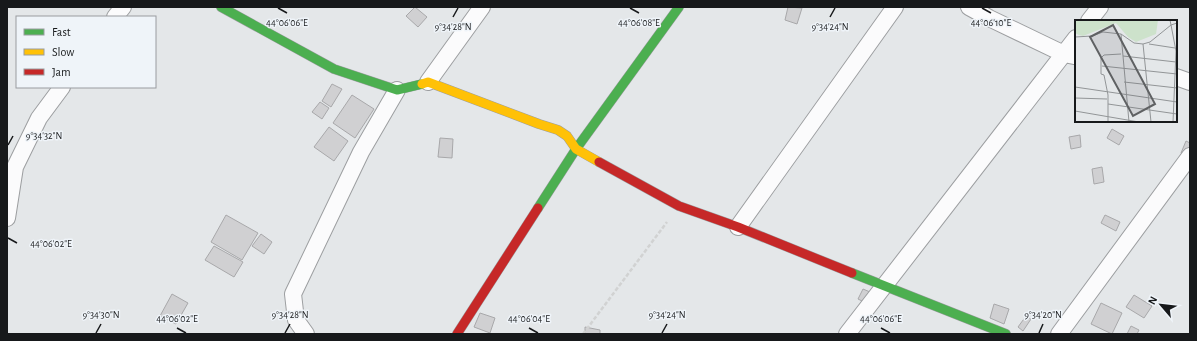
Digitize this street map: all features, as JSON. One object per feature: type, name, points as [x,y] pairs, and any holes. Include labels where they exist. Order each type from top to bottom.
[{"type":"street","points":[[117,16],[123,7]]},
{"type":"street","points":[[221,7],[334,69],[397,90],[428,82],[558,130],[568,136],[576,149],[679,206],[738,227],[1006,334]]},
{"type":"street","points":[[428,82],[482,7]]},
{"type":"street","points":[[457,334],[576,149],[679,7]]},
{"type":"street","points":[[738,227],[896,7]]},
{"type":"street","points":[[969,7],[989,18],[1070,55]]},
{"type":"street","points":[[1090,20],[1100,7]]},
{"type":"street","points":[[847,334],[1070,55],[1075,41]]},
{"type":"street","points":[[1177,77],[1190,82]]},
{"type":"street","points":[[7,218],[15,167],[39,118],[61,88]]},
{"type":"street","points":[[306,334],[296,320],[293,294],[361,152],[397,90]]},
{"type":"street","points":[[1059,334],[1190,156]]},
{"type":"path","points":[[583,334],[679,206]]},
{"type":"building","points":[[415,7],[427,17],[418,27],[406,16]]},
{"type":"building","points":[[788,7],[802,8],[797,24],[785,20]]},
{"type":"building","points":[[332,84],[342,89],[331,107],[322,101]]},
{"type":"building","points":[[352,95],[374,109],[355,138],[333,123]]},
{"type":"building","points":[[320,102],[329,108],[322,119],[312,112]]},
{"type":"building","points":[[329,127],[348,141],[334,161],[314,147]]},
{"type":"building","points":[[1112,129],[1124,136],[1119,145],[1107,138]]},
{"type":"building","points":[[1080,135],[1081,147],[1071,149],[1069,137]]},
{"type":"building","points":[[440,138],[453,139],[452,158],[438,157]]},
{"type":"building","points":[[1186,141],[1190,143],[1190,157],[1181,153]]},
{"type":"building","points":[[1102,167],[1104,182],[1094,184],[1092,169]]},
{"type":"building","points":[[226,215],[258,233],[242,260],[211,242]]},
{"type":"building","points":[[1105,215],[1120,222],[1116,231],[1101,223]]},
{"type":"building","points":[[261,234],[272,242],[264,254],[252,246]]},
{"type":"building","points":[[214,246],[243,262],[234,277],[205,260]]},
{"type":"building","points":[[863,289],[877,295],[872,306],[858,299]]},
{"type":"building","points":[[172,294],[188,303],[176,324],[160,316]]},
{"type":"building","points":[[1134,295],[1152,306],[1144,318],[1126,307]]},
{"type":"building","points":[[1101,303],[1122,313],[1112,334],[1091,324]]},
{"type":"building","points":[[994,304],[1009,309],[1004,324],[990,318]]},
{"type":"building","points":[[480,313],[495,318],[490,333],[474,327]]},
{"type":"building","points":[[1026,316],[1031,319],[1023,331],[1018,327]]},
{"type":"building","points":[[1131,326],[1139,330],[1137,334],[1127,334]]},
{"type":"building","points":[[585,327],[600,330],[600,334],[585,334]]},
{"type":"traffic: fast","points":[[221,7],[334,69],[397,90],[422,84]]},
{"type":"traffic: fast","points":[[538,208],[576,149],[679,7]]},
{"type":"traffic: fast","points":[[852,273],[1006,334]]},
{"type":"traffic: slow","points":[[422,84],[428,82],[558,130],[567,136],[576,149],[599,162]]},
{"type":"traffic: jam","points":[[599,162],[679,206],[738,227],[852,273]]},
{"type":"traffic: jam","points":[[457,334],[538,208]]}]
